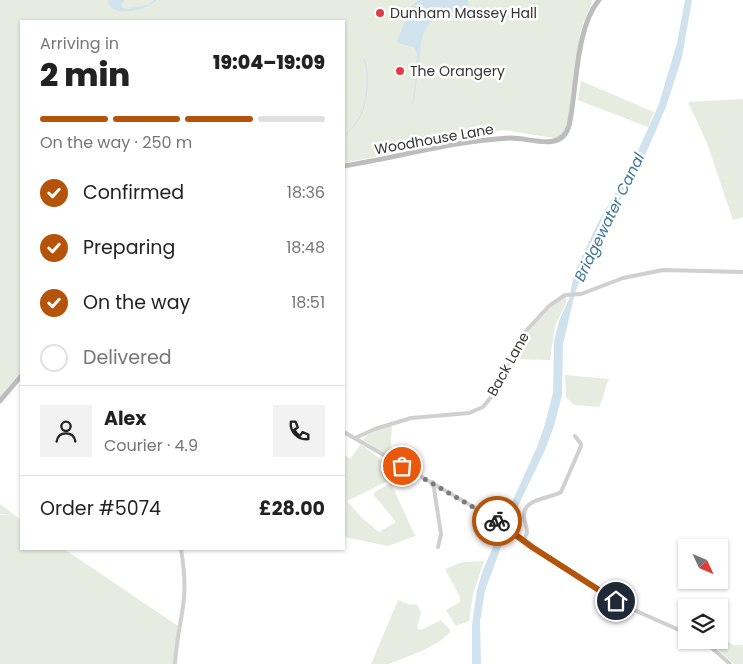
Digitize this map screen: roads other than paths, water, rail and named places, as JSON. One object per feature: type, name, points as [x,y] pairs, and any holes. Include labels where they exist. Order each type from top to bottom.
[{"type":"main road","name":"Woodhouse Lane","points":[[345,166],[487,139],[516,138],[552,142],[560,140],[565,136],[569,126],[582,40],[592,10],[599,0]]},
{"type":"main road","points":[[0,401],[20,377]]},
{"type":"street","name":"Back Lane","points":[[355,438],[404,420],[424,416],[469,413],[483,408],[492,396],[523,334],[549,306],[568,294],[579,295],[623,278],[663,270],[743,272]]},
{"type":"street","points":[[345,433],[503,524],[524,540],[625,606],[678,629]]},
{"type":"street","points":[[524,540],[527,533],[524,515],[528,507],[536,500],[561,492],[581,446],[575,436]]},
{"type":"street","points":[[432,482],[440,534],[438,547]]},
{"type":"street","points":[[175,664],[175,651],[184,606],[184,574],[181,550]]},
{"type":"street","points":[[713,649],[730,664]]},
{"type":"water","points":[[108,0],[124,0],[121,5],[126,9],[148,5],[157,0],[152,4],[138,10],[122,11],[115,10],[110,6]]},
{"type":"water","points":[[419,0],[468,0],[468,3],[467,8],[459,19],[442,14],[429,24],[421,42],[419,65],[416,65],[417,53],[414,47],[398,43],[397,41],[412,5]]},
{"type":"water","name":"Bridgewater Canal","points":[[685,0],[692,0],[682,57],[666,107],[646,153],[589,257],[575,293],[563,344],[562,395],[554,426],[545,450],[509,525],[485,591],[480,621],[481,664],[472,664],[472,625],[477,590],[483,570],[505,523],[545,424],[553,393],[554,341],[559,321],[569,299],[574,273],[598,223],[632,164],[659,104],[677,43]]},
{"type":"waterway","points":[[345,136],[359,118],[365,103],[367,71],[364,59]]},
{"type":"waterway","points":[[413,104],[418,65]]},
{"type":"place","name":"Dunham Massey Hall","points":[[380,13]]},
{"type":"place","name":"The Orangery","points":[[400,71]]}]
